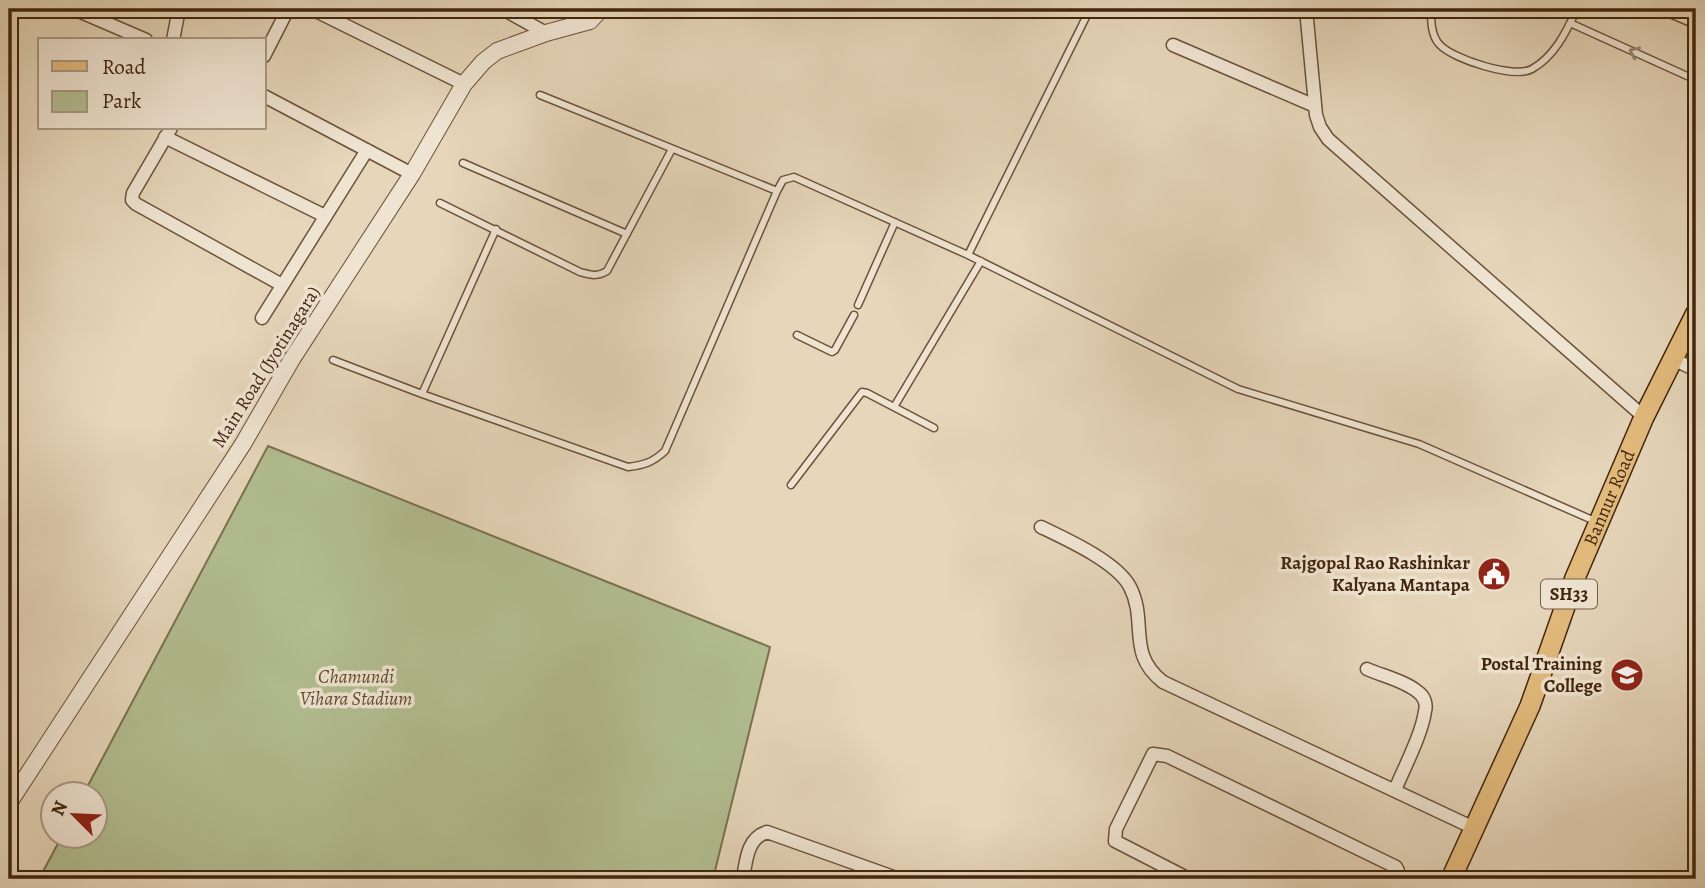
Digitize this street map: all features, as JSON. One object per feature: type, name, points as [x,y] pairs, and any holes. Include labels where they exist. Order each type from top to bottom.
[{"type":"main road","name":"Bannur Road","points":[[1451,879],[1530,706],[1575,578],[1598,523],[1644,417],[1675,360],[1696,313]]},
{"type":"street","points":[[74,9],[141,38]]},
{"type":"street","points":[[173,38],[179,9]]},
{"type":"street","points":[[266,52],[288,9]]},
{"type":"street","points":[[312,9],[464,85]]},
{"type":"street","points":[[503,9],[546,33]]},
{"type":"street","name":"Main Road (Jyotinagara)","points":[[9,803],[243,444],[292,359],[412,174],[464,85],[489,56],[546,33],[590,21],[601,9]]},
{"type":"street","points":[[1306,9],[1315,106],[1320,127],[1328,139],[1644,417]]},
{"type":"street","points":[[1173,45],[1315,106]]},
{"type":"street","points":[[266,97],[412,174]]},
{"type":"street","points":[[282,285],[132,200],[133,193],[168,132],[325,216]]},
{"type":"street","points":[[262,318],[366,150]]},
{"type":"street","points":[[1675,360],[1696,370]]},
{"type":"street","points":[[1041,527],[1080,545],[1119,573],[1129,586],[1136,603],[1142,657],[1151,672],[1163,682],[1476,829]]},
{"type":"street","points":[[1367,669],[1420,692],[1425,699],[1426,710],[1422,723],[1395,790]]},
{"type":"street","points":[[1189,879],[1115,841],[1116,829],[1153,754],[1167,756],[1396,867],[1398,871],[1395,879]]},
{"type":"street","points":[[743,879],[752,842],[767,832],[899,879]]},
{"type":"lane","points":[[968,255],[1090,9]]},
{"type":"lane","points":[[1431,9],[1432,29],[1440,45],[1479,66],[1510,72],[1530,70],[1556,49],[1577,9]]},
{"type":"lane","points":[[1658,9],[1696,25]]},
{"type":"lane","points":[[1570,23],[1696,80]]},
{"type":"lane","points":[[540,95],[777,191]]},
{"type":"lane","points":[[440,203],[592,276],[607,271],[671,149]]},
{"type":"lane","points":[[463,163],[627,234]]},
{"type":"lane","points":[[333,360],[628,467],[654,461],[666,451],[777,191],[783,180],[794,177],[981,261],[1238,389],[1419,444],[1598,523]]},
{"type":"lane","points":[[858,305],[895,222]]},
{"type":"lane","points":[[422,394],[496,229]]},
{"type":"lane","points":[[894,407],[981,261]]},
{"type":"lane","points":[[797,335],[832,352],[854,315]]},
{"type":"lane","points":[[790,485],[860,394],[867,393],[934,428]]},
{"type":"green space","name":"Chamundi Vihara Stadium","points":[[268,446],[770,647],[713,879],[39,879],[55,850],[108,850],[108,780],[91,780]]},
{"type":"place","name":"Rajgopal Rao Rashinkar Kalyana Mantapa","points":[[1494,574]]},
{"type":"place","name":"Postal Training College","points":[[1627,675]]}]
